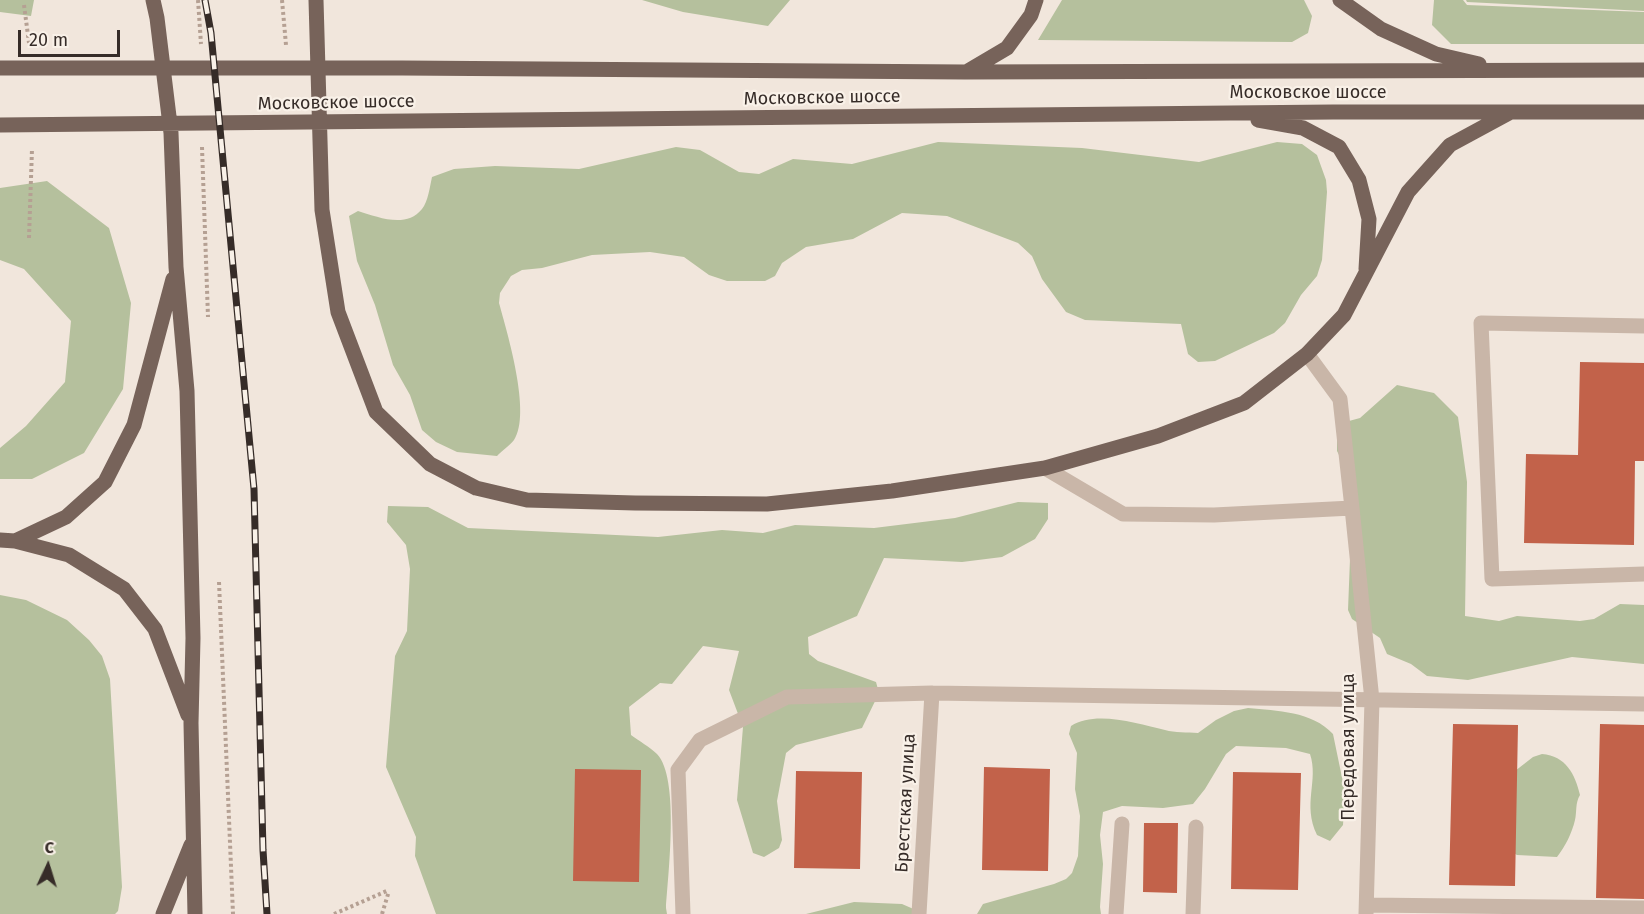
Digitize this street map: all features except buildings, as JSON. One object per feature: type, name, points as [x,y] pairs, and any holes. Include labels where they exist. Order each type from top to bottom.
[{"type":"main road","points":[[153,0],[158,18],[171,133],[176,267],[187,391],[193,638],[191,723],[195,914]]},
{"type":"main road","points":[[316,0],[322,210],[338,312],[376,412],[430,464],[476,488],[527,500],[767,504],[892,491],[1045,468],[1158,436],[1244,403],[1307,354],[1344,315],[1408,192],[1450,146],[1511,112]]},
{"type":"main road","points":[[965,72],[1007,48],[1031,15],[1036,0]]},
{"type":"main road","points":[[1340,0],[1381,29],[1436,54],[1509,70]]},
{"type":"main road","name":"Московское шоссе","points":[[0,68],[965,72],[1644,70]]},
{"type":"main road","name":"Московское шоссе","points":[[0,126],[1222,113],[1644,112]]},
{"type":"main road","points":[[1222,113],[1303,128],[1339,147],[1359,180],[1369,219],[1365,275]]},
{"type":"main road","points":[[8,541],[66,517],[105,482],[134,425],[176,267]]},
{"type":"main road","points":[[8,541],[69,555],[124,589],[155,629],[191,723]]},
{"type":"main road","points":[[163,914],[194,837]]},
{"type":"street","points":[[1644,326],[1481,323],[1492,579],[1644,574]]},
{"type":"street","name":"Передовая улица","points":[[1307,354],[1340,399],[1352,508],[1372,700],[1367,910]]},
{"type":"street","points":[[1045,468],[1123,514],[1214,515],[1352,508]]},
{"type":"street","points":[[683,914],[678,770],[700,740],[787,697],[932,693],[1644,704]]},
{"type":"street","name":"Брестская улица","points":[[919,914],[932,693]]},
{"type":"street","points":[[1116,914],[1122,824]]},
{"type":"street","points":[[1193,914],[1196,827]]},
{"type":"street","points":[[1367,910],[1644,908]]},
{"type":"path","points":[[24,5],[33,68]]},
{"type":"path","points":[[29,238],[33,126]]},
{"type":"path","points":[[334,914],[389,890],[382,914]]},
{"type":"green space","points":[[0,0],[34,0],[31,16],[0,12]]},
{"type":"green space","points":[[642,0],[790,0],[768,26],[683,12]]},
{"type":"green space","points":[[1062,0],[1304,0],[1312,16],[1308,33],[1292,42],[1038,40]]},
{"type":"green space","points":[[1434,0],[1463,0],[1467,5],[1644,12],[1644,44],[1451,44],[1432,25]]},
{"type":"green space","points":[[1466,0],[1644,0],[1644,11],[1467,2]]},
{"type":"green space","points":[[938,142],[1082,148],[1199,162],[1277,142],[1302,144],[1317,155],[1326,180],[1322,260],[1317,276],[1301,295],[1285,323],[1274,333],[1215,361],[1198,362],[1188,354],[1181,324],[1085,320],[1066,312],[1042,279],[1032,256],[1018,243],[947,216],[902,213],[853,239],[806,247],[782,263],[775,276],[765,281],[727,281],[709,275],[684,257],[650,252],[592,255],[542,268],[522,270],[511,276],[500,293],[499,303],[516,373],[520,412],[519,428],[514,440],[497,456],[457,452],[436,442],[422,430],[410,395],[393,365],[375,305],[357,261],[349,216],[358,211],[392,220],[408,219],[424,206],[432,177],[454,169],[495,166],[579,169],[676,147],[700,150],[739,172],[759,174],[793,159],[852,164]]},
{"type":"green space","points":[[47,181],[109,228],[131,303],[123,389],[84,453],[32,479],[0,479],[0,448],[26,426],[65,382],[71,321],[24,269],[0,260],[0,188]]},
{"type":"green space","points":[[1397,385],[1434,393],[1458,417],[1467,482],[1465,616],[1499,621],[1517,616],[1580,621],[1594,619],[1620,604],[1644,605],[1644,664],[1572,657],[1468,680],[1427,676],[1411,664],[1387,654],[1380,638],[1352,619],[1348,610],[1352,508],[1356,488],[1337,451],[1337,438],[1349,421],[1360,418]]},
{"type":"green space","points":[[1018,502],[1048,503],[1048,519],[1035,539],[1002,557],[962,562],[884,558],[857,616],[808,637],[809,654],[818,661],[876,682],[879,693],[862,728],[796,745],[786,753],[777,801],[782,840],[779,848],[764,857],[753,853],[737,800],[743,727],[729,690],[739,651],[703,646],[672,684],[660,683],[629,707],[631,735],[657,754],[664,766],[668,784],[671,828],[667,914],[436,914],[415,856],[416,837],[386,767],[395,656],[407,631],[410,569],[406,545],[387,522],[388,506],[428,507],[468,528],[658,537],[722,530],[763,533],[795,525],[874,528],[955,518]]},
{"type":"green space","points":[[0,595],[26,600],[67,620],[89,640],[102,656],[110,679],[122,887],[118,911],[115,914],[0,914]]},
{"type":"green space","points":[[1248,708],[1305,716],[1325,726],[1333,734],[1345,792],[1343,825],[1330,841],[1317,835],[1313,824],[1311,803],[1313,774],[1310,754],[1286,748],[1236,746],[1226,754],[1193,804],[1163,808],[1122,806],[1103,812],[1100,835],[1103,864],[1101,914],[977,914],[983,904],[1054,884],[1066,879],[1072,873],[1078,856],[1080,816],[1075,789],[1077,753],[1069,734],[1071,726],[1081,721],[1105,719],[1173,732],[1198,733],[1234,711]]},
{"type":"green space","points":[[1542,754],[1557,758],[1568,767],[1580,795],[1572,830],[1557,857],[1517,855],[1505,848],[1515,771],[1533,757]]},
{"type":"green space","points":[[854,902],[902,904],[925,914],[806,914]]},
{"type":"railway","points":[[205,0],[211,33],[254,489],[263,850],[267,914]]}]
